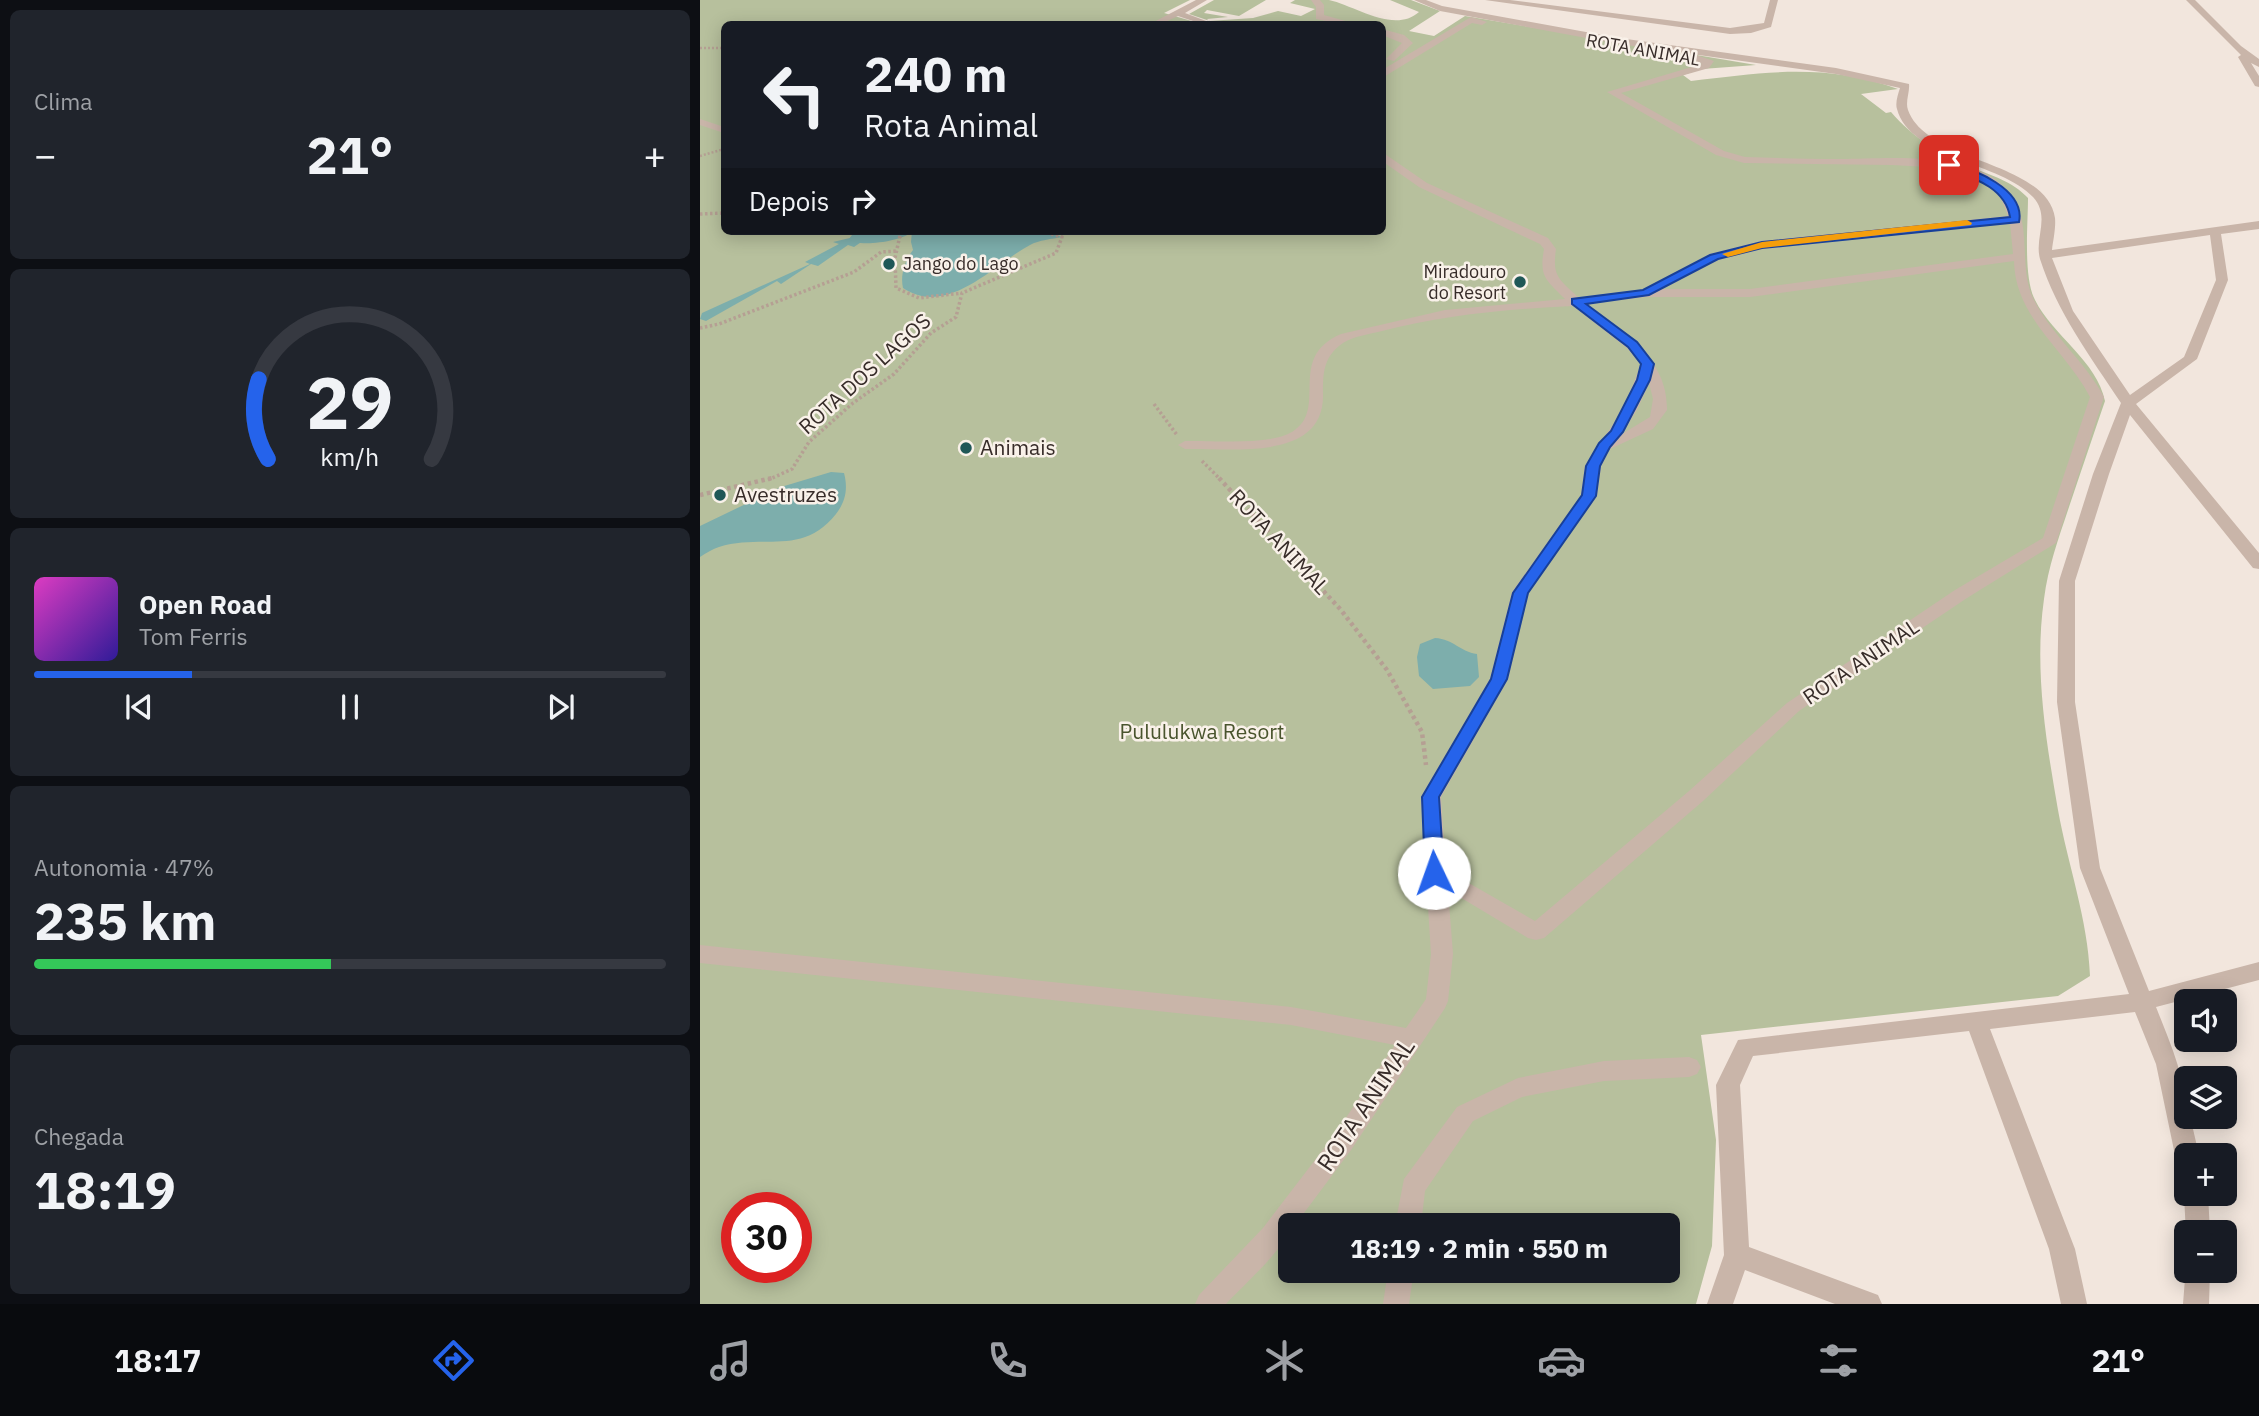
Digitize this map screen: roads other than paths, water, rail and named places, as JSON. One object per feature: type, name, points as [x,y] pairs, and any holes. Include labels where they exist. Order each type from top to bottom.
[{"type":"street","points":[[1161,21],[1203,0]]},
{"type":"street","points":[[1315,0],[1321,7],[1319,17],[1337,21]]},
{"type":"street","points":[[1418,0],[1440,8],[1576,33],[1836,71],[1905,86],[1901,107],[1910,124],[1933,143],[2018,181],[2038,196],[2049,217],[2045,255],[2067,311],[2129,403],[2259,564]]},
{"type":"street","points":[[1489,0],[1730,30],[1751,30],[1768,25],[1774,0]]},
{"type":"street","points":[[1553,0],[1603,4],[1598,13],[1576,33]]},
{"type":"street","points":[[2190,0],[2238,48],[2259,64]]},
{"type":"street","points":[[1177,13],[1201,21]]},
{"type":"street","name":"ROTA ANIMAL","points":[[1386,73],[1471,20],[1700,58],[1709,61],[1706,66],[1612,92],[1720,153],[1744,160],[1923,161],[1970,171],[1990,180],[2014,207],[2021,236],[2018,257],[2024,293],[2038,317],[2090,381],[2097,397],[2050,540],[1961,594],[1793,708],[1696,796],[1535,932],[1434,873]]},
{"type":"street","points":[[1386,33],[1401,37],[1408,43],[1405,49],[1386,62]]},
{"type":"street","points":[[2238,48],[2259,84]]},
{"type":"street","points":[[700,122],[721,129]]},
{"type":"street","points":[[1386,158],[1423,185],[1544,241],[1550,249],[1547,268],[1550,277],[1576,302],[1632,345],[1648,364],[1663,405],[1657,417],[1647,427],[1604,446]]},
{"type":"street","points":[[1645,293],[1714,257],[1762,245],[2015,219]]},
{"type":"street","points":[[2045,255],[2259,225]]},
{"type":"street","points":[[2185,1143],[2167,1064],[2090,868],[2066,702],[2067,581],[2101,474],[2129,403],[2190,359],[2221,280],[2215,231]]},
{"type":"street","points":[[1185,445],[1270,442],[1296,436],[1312,420],[1319,404],[1314,378],[1320,357],[1334,342],[1399,321],[1645,293],[1750,293],[2018,257]]},
{"type":"street","points":[[1604,446],[1617,432],[1648,364]]},
{"type":"street","name":"ROTA ANIMAL","points":[[1208,1304],[1272,1236],[1343,1142],[1437,1001],[1442,954],[1430,797],[1499,679],[1520,593],[1589,496],[1593,466],[1604,446]]},
{"type":"street","points":[[700,954],[1291,1016],[1411,1038]]},
{"type":"street","points":[[1720,1304],[1737,1255],[1728,1085],[1746,1047],[1838,1039],[1976,1020],[2141,1002],[2259,971]]},
{"type":"street","points":[[1976,1020],[2062,1249],[2074,1304]]},
{"type":"street","points":[[1410,1213],[1413,1187],[1465,1114],[1518,1088],[1604,1071],[1689,1067]]},
{"type":"street","points":[[1737,1255],[1869,1304]]},
{"type":"street","points":[[1396,1304],[1399,1283]]},
{"type":"street","points":[[2196,1304],[2197,1283]]},
{"type":"water","points":[[862,235],[881,235],[867,238],[854,247],[848,245],[818,266],[811,264],[781,284],[777,281],[706,321],[700,319],[702,313],[810,264],[805,262],[839,244],[833,242]]},
{"type":"water","points":[[912,235],[1062,237],[1034,243],[970,285],[937,297],[920,296],[903,288],[904,268],[913,250]]},
{"type":"water","points":[[831,472],[844,473],[845,494],[836,514],[823,527],[796,540],[735,543],[700,557],[700,526],[781,487]]},
{"type":"water","points":[[1435,638],[1477,654],[1479,677],[1470,686],[1433,689],[1419,676],[1417,657],[1420,644]]},
{"type":"waterway","points":[[858,239],[887,235]]},
{"type":"place","name":"Jango do Lago","points":[[889,264]]},
{"type":"place","name":"Miradouro do Resort","points":[[1520,282]]},
{"type":"place","name":"Animais","points":[[966,448]]},
{"type":"place","name":"Avestruzes","points":[[720,495]]},
{"type":"park label","name":"Pululukwa Resort","points":[[1202,732]]}]
